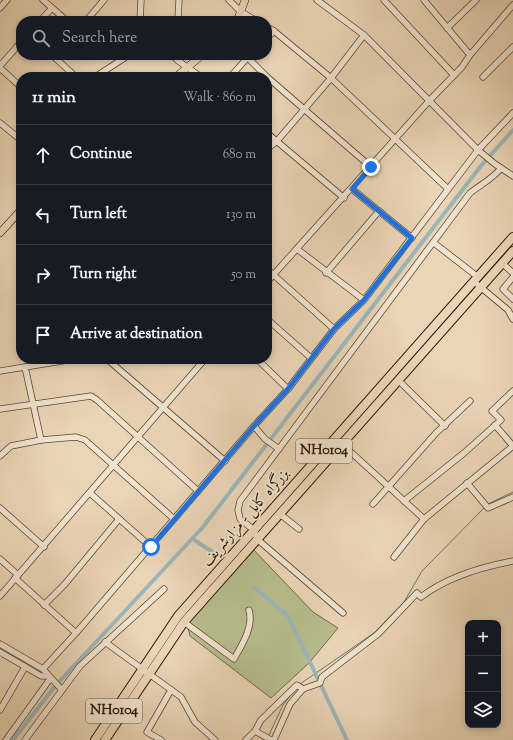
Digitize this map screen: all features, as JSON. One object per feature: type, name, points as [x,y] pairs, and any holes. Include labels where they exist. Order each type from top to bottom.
[{"type":"highway","name":"بزرگراه کابل - مزارشریف","points":[[95,740],[141,669],[178,616],[513,237]]},
{"type":"highway","name":"بزرگراه کابل - مزارشریف","points":[[105,740],[184,622],[513,251]]},
{"type":"main road","points":[[239,16],[245,0]]},
{"type":"main road","points":[[182,72],[196,60]]},
{"type":"main road","points":[[0,233],[16,215]]},
{"type":"street","points":[[0,8],[7,0]]},
{"type":"street","points":[[43,0],[61,16]]},
{"type":"street","points":[[90,16],[104,0]]},
{"type":"street","points":[[140,16],[141,0]]},
{"type":"street","points":[[178,16],[179,0]]},
{"type":"street","points":[[229,0],[241,12],[248,16]]},
{"type":"street","points":[[317,0],[364,35],[478,150],[513,176]]},
{"type":"street","points":[[384,0],[454,75]]},
{"type":"street","points":[[424,0],[470,55]]},
{"type":"street","points":[[447,28],[476,0]]},
{"type":"street","points":[[334,329],[274,275],[454,75],[513,6]]},
{"type":"street","points":[[45,16],[52,8]]},
{"type":"street","points":[[272,32],[274,30],[331,78],[448,188]]},
{"type":"street","points":[[272,145],[331,78],[364,35]]},
{"type":"street","points":[[483,77],[513,47]]},
{"type":"street","points":[[16,48],[0,67],[16,82]]},
{"type":"street","points":[[62,60],[72,72]]},
{"type":"street","points":[[103,72],[121,60]]},
{"type":"street","points":[[177,60],[194,72]]},
{"type":"street","points":[[235,72],[245,60]]},
{"type":"street","points":[[252,60],[263,72]]},
{"type":"street","points":[[272,82],[303,110],[371,167]]},
{"type":"street","points":[[43,669],[151,547],[224,460],[288,389],[334,329],[364,300],[478,150],[513,113]]},
{"type":"street","points":[[0,123],[16,136]]},
{"type":"street","points":[[272,137],[344,198]]},
{"type":"street","points":[[344,613],[257,539],[254,530],[240,519],[238,510],[240,501],[470,193],[491,177],[497,175],[501,168]]},
{"type":"street","points":[[352,189],[412,238]]},
{"type":"street","points":[[326,273],[379,211]]},
{"type":"street","points":[[434,243],[476,279],[480,287],[508,310],[513,319]]},
{"type":"street","points":[[297,249],[326,273],[364,300]]},
{"type":"street","points":[[502,263],[513,273]]},
{"type":"street","points":[[513,276],[503,289],[513,300]]},
{"type":"street","points":[[272,323],[311,358]]},
{"type":"street","points":[[0,371],[43,364]]},
{"type":"street","points":[[113,364],[224,460]]},
{"type":"street","points":[[0,596],[201,364]]},
{"type":"street","points":[[262,364],[288,389]]},
{"type":"street","points":[[25,367],[41,440]]},
{"type":"street","points":[[398,380],[445,426]]},
{"type":"street","points":[[404,501],[464,454],[501,420],[492,411],[513,391]]},
{"type":"street","points":[[0,409],[33,403],[91,396],[198,491]]},
{"type":"street","points":[[373,504],[390,487],[436,433],[470,401]]},
{"type":"street","points":[[254,426],[265,439],[279,449]]},
{"type":"street","points":[[394,557],[424,519],[513,446],[495,426]]},
{"type":"street","points":[[0,456],[11,446],[41,440],[76,437],[80,438],[85,440],[174,519]]},
{"type":"street","points":[[342,444],[424,519]]},
{"type":"street","points":[[467,483],[488,508],[513,497]]},
{"type":"street","points":[[90,493],[151,547]]},
{"type":"street","points":[[0,508],[44,547]]},
{"type":"street","points":[[280,514],[298,529]]},
{"type":"street","points":[[44,605],[65,584],[119,520]]},
{"type":"street","points":[[0,559],[44,605],[76,633]]},
{"type":"street","points":[[246,740],[255,731],[261,720],[300,687],[321,680],[378,634],[417,593],[421,597],[436,585],[489,566],[513,561]]},
{"type":"street","points":[[25,740],[60,689],[80,666],[164,589]]},
{"type":"street","points":[[184,622],[234,659],[244,642],[251,617],[249,610]]},
{"type":"street","points":[[105,642],[181,696],[195,722],[215,740]]},
{"type":"street","points":[[0,644],[43,669],[60,689]]},
{"type":"street","points":[[0,652],[41,676],[50,679]]},
{"type":"street","points":[[1,708],[25,667]]},
{"type":"street","points":[[6,740],[50,679]]},
{"type":"street","points":[[274,740],[290,704],[300,687]]},
{"type":"street","points":[[161,740],[147,732],[171,690]]},
{"type":"street","points":[[255,731],[271,740]]},
{"type":"green space","points":[[249,545],[313,612],[338,628],[309,663],[271,698],[190,636],[186,619]]},
{"type":"waterway","points":[[13,740],[56,685],[203,527],[480,167],[513,130]]},
{"type":"waterway","points":[[488,504],[513,492]]},
{"type":"waterway","points":[[300,684],[374,633],[404,602],[422,571],[484,508]]},
{"type":"waterway","points":[[193,539],[214,553]]},
{"type":"waterway","points":[[255,588],[288,616],[347,740]]},
{"type":"waterway","points":[[269,735],[283,705],[294,691]]},
{"type":"route","points":[[151,547],[224,460],[288,389],[334,329],[364,300],[412,238],[352,189],[371,167]]}]
